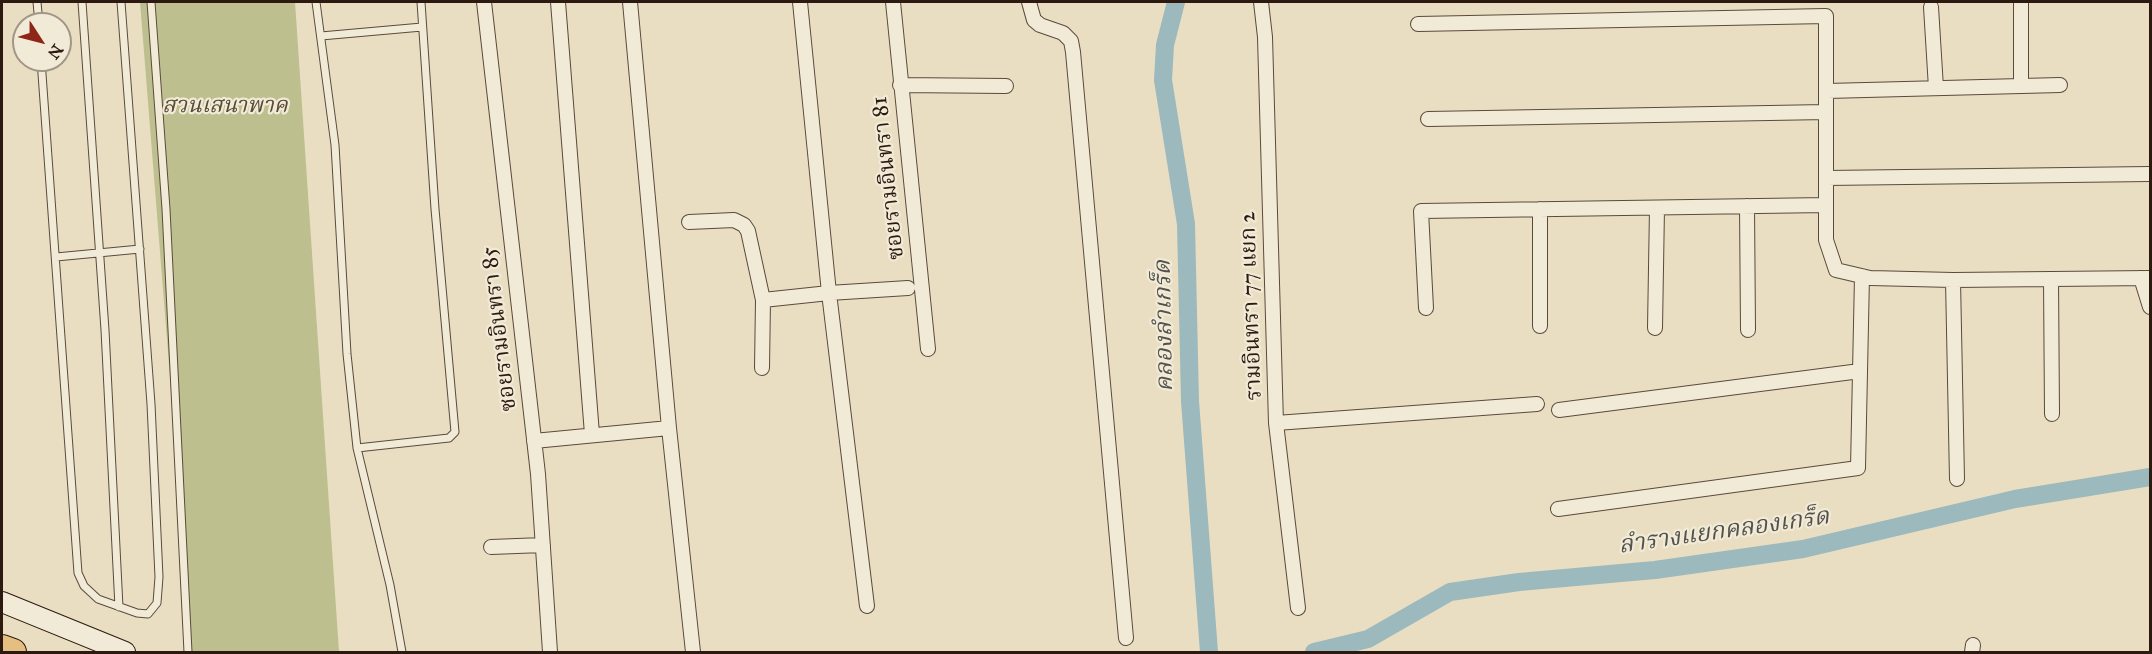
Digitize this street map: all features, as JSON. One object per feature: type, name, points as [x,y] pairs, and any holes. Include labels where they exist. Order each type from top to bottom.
[{"type":"highway","points":[[2,648],[13,652]]},
{"type":"main road","points":[[2,602],[125,652]]},
{"type":"street","name":"ซอยรามอินทรา 85","points":[[484,2],[534,441],[550,652]]},
{"type":"street","points":[[558,2],[592,434]]},
{"type":"street","points":[[630,2],[669,428],[693,652]]},
{"type":"street","points":[[800,2],[828,293],[867,606]]},
{"type":"street","name":"ซอยรามอินทรา 81","points":[[893,2],[928,349]]},
{"type":"street","points":[[1029,2],[1034,20],[1040,25],[1063,33],[1071,40],[1073,52],[1126,638]]},
{"type":"street","name":"รามอินทรา 77 แยก 2","points":[[1261,2],[1265,38],[1276,423],[1298,608]]},
{"type":"street","points":[[2021,2],[2021,86]]},
{"type":"street","points":[[1931,7],[1936,88]]},
{"type":"street","points":[[1418,24],[1826,16],[1826,240],[1836,270],[1862,276],[1953,280],[2146,278],[2151,307]]},
{"type":"street","points":[[900,85],[1005,86]]},
{"type":"street","points":[[1827,91],[2061,85]]},
{"type":"street","points":[[1428,119],[1826,112]]},
{"type":"street","points":[[1826,178],[2151,174]]},
{"type":"street","points":[[1426,308],[1420,211],[1826,205]]},
{"type":"street","points":[[1747,206],[1748,330]]},
{"type":"street","points":[[1655,328],[1657,208]]},
{"type":"street","points":[[1540,209],[1540,326]]},
{"type":"street","points":[[689,222],[734,220],[744,225],[752,244],[763,300],[762,368]]},
{"type":"street","points":[[1558,509],[1858,468],[1862,276]]},
{"type":"street","points":[[2051,279],[2052,414]]},
{"type":"street","points":[[1953,280],[1957,479]]},
{"type":"street","points":[[763,300],[908,288]]},
{"type":"street","points":[[1559,410],[1860,371]]},
{"type":"street","points":[[1276,423],[1537,404]]},
{"type":"street","points":[[534,441],[669,428]]},
{"type":"street","points":[[490,547],[543,545]]},
{"type":"lane","points":[[82,2],[100,253],[119,607]]},
{"type":"lane","points":[[42,72],[78,573],[84,586],[98,599],[148,614],[157,603],[151,404],[121,2]]},
{"type":"lane","points":[[151,2],[166,209],[188,652]]},
{"type":"lane","points":[[316,2],[335,145],[347,354],[357,448],[390,585],[402,652]]},
{"type":"lane","points":[[357,448],[449,438],[455,432],[421,2]]},
{"type":"lane","points":[[321,36],[422,27]]},
{"type":"lane","points":[[56,257],[140,249]]},
{"type":"green space","name":"สวนเสนาพาค","points":[[140,2],[295,2],[339,652],[192,652]]},
{"type":"waterway","name":"คลองลำเกร็ด","points":[[1176,2],[1165,45],[1163,80],[1186,224],[1190,401],[1209,652]]},
{"type":"waterway","name":"ลำรางแยกคลองเกร็ด","points":[[1314,652],[1368,639],[1450,592],[1519,582],[1655,570],[1803,549],[2015,499],[2150,477]]}]
